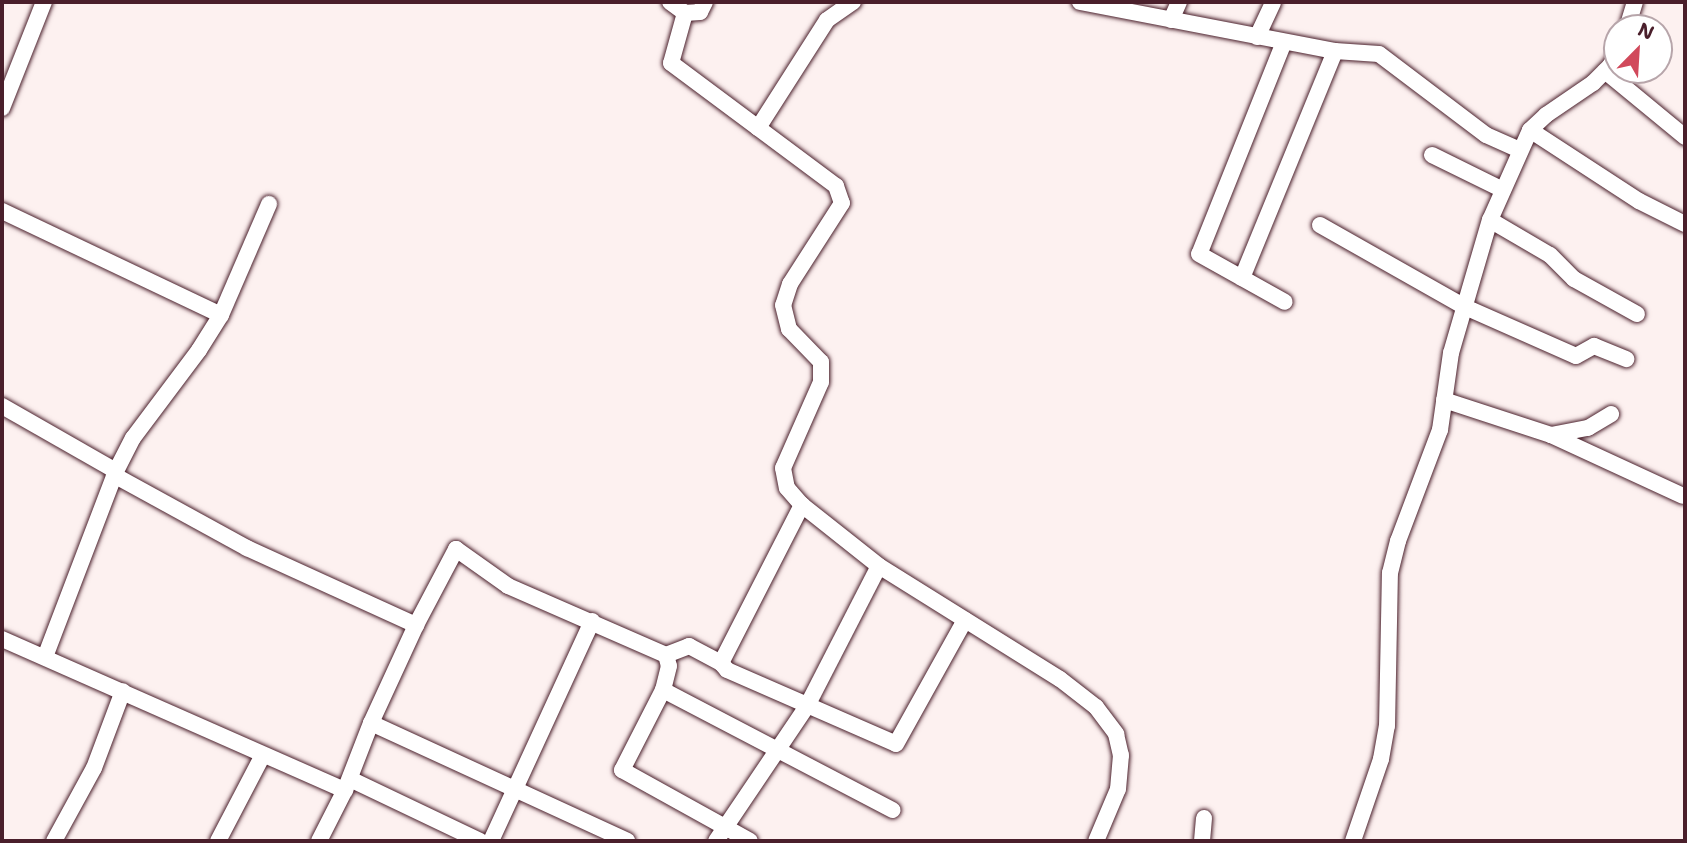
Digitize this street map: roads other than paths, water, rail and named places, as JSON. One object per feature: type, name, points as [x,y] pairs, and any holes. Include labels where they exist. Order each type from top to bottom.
[{"type":"street","points":[[2,108],[44,2]]},
{"type":"street","points":[[670,2],[685,13],[700,12],[705,2]]},
{"type":"street","points":[[758,128],[827,20],[853,2]]},
{"type":"street","points":[[1084,2],[1335,51],[1379,54],[1486,135],[1519,150]]},
{"type":"street","points":[[1171,20],[1179,2]]},
{"type":"street","points":[[1258,37],[1273,2]]},
{"type":"street","points":[[685,13],[671,63],[836,186],[842,203],[790,284],[783,304],[789,329],[821,362],[821,382],[783,468],[787,488],[802,505],[879,566],[1060,679],[1096,707],[1116,734],[1121,755],[1118,789],[1096,841]]},
{"type":"street","points":[[1284,42],[1199,254],[1285,302]]},
{"type":"street","points":[[1242,278],[1335,51]]},
{"type":"street","points":[[1353,841],[1381,759],[1387,726],[1390,573],[1398,541],[1440,430],[1451,353],[1490,220],[1519,150],[1530,131],[1603,73]]},
{"type":"street","points":[[1621,84],[1685,136]]},
{"type":"street","points":[[1530,131],[1639,201],[1685,224]]},
{"type":"street","points":[[1432,155],[1503,190]]},
{"type":"street","points":[[45,657],[115,473],[132,438],[199,350],[221,315],[269,204]]},
{"type":"street","points":[[2,211],[221,315]]},
{"type":"street","points":[[1490,220],[1550,255],[1574,279],[1637,314]]},
{"type":"street","points":[[1320,225],[1465,307],[1576,356],[1594,346],[1626,359]]},
{"type":"street","points":[[1444,400],[1551,435],[1683,496]]},
{"type":"street","points":[[2,406],[247,548],[416,625]]},
{"type":"street","points":[[1551,435],[1588,428],[1611,415]]},
{"type":"street","points":[[722,663],[802,505]]},
{"type":"street","points":[[318,841],[347,785],[371,723],[416,625],[456,549],[508,586],[666,655],[689,646],[722,663],[727,670],[896,744],[965,620]]},
{"type":"street","points":[[720,834],[807,706],[879,566]]},
{"type":"street","points":[[491,841],[592,621]]},
{"type":"street","points":[[2,639],[263,755],[347,785],[480,841]]},
{"type":"street","points":[[666,655],[669,666],[663,690],[622,769],[720,834],[750,841]]},
{"type":"street","points":[[663,690],[893,810]]},
{"type":"street","points":[[54,841],[94,768],[123,691]]},
{"type":"street","points":[[371,723],[627,841]]},
{"type":"street","points":[[218,841],[263,755]]},
{"type":"street","points":[[1202,841],[1204,818]]}]
